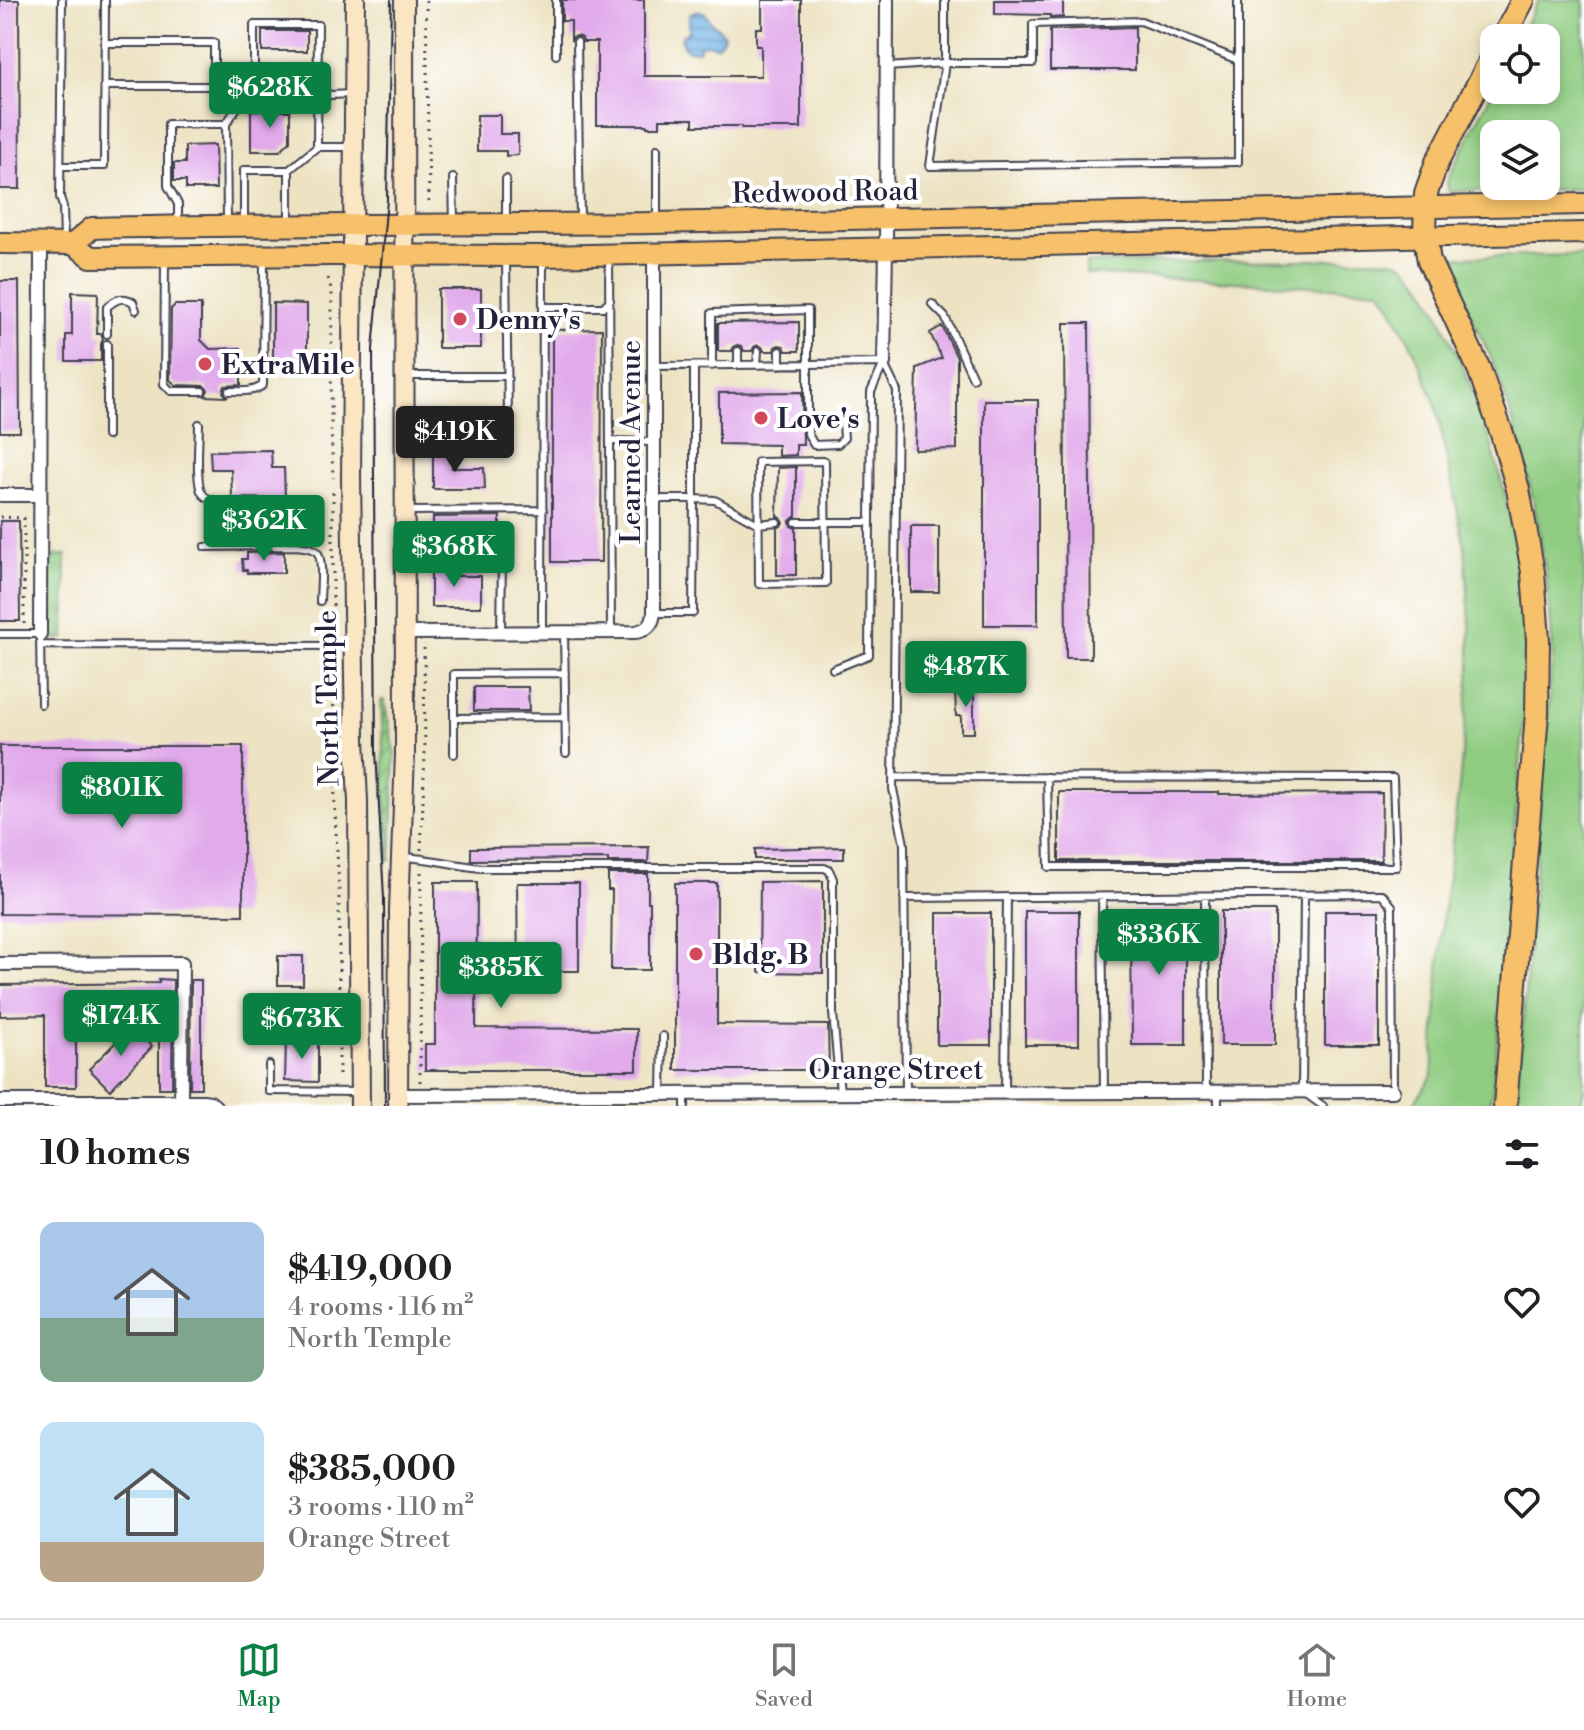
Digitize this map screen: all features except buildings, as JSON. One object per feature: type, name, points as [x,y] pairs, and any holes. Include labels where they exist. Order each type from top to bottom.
[{"type":"highway","points":[[1510,24],[1523,0]]},
{"type":"highway","points":[[1480,81],[1437,162],[1426,193],[1425,237],[1429,261],[1479,369],[1502,434],[1518,489],[1533,572],[1538,640],[1537,714],[1505,1106]]},
{"type":"main road","name":"North Temple","points":[[355,0],[351,479],[360,1099]]},
{"type":"main road","points":[[398,1100],[399,909],[405,754],[404,0]]},
{"type":"main road","name":"Redwood Road","points":[[69,244],[92,228],[657,222],[1584,204]]},
{"type":"main road","name":"Redwood Road","points":[[0,243],[69,244],[91,257],[543,256],[1584,233]]},
{"type":"street","points":[[884,363],[887,0]]},
{"type":"street","points":[[40,640],[41,244]]},
{"type":"street","name":"Learned Avenue","points":[[611,633],[647,629],[654,613],[654,254]]},
{"type":"street","points":[[0,495],[40,495]]},
{"type":"street","points":[[405,633],[611,633]]},
{"type":"street","points":[[0,964],[182,963],[181,1101]]},
{"type":"street","name":"Orange Street","points":[[398,1100],[662,1094],[685,1100],[840,1093],[1393,1091]]},
{"type":"street","points":[[0,1101],[203,1101],[215,1106]]},
{"type":"lane","points":[[62,0],[60,197],[69,244]]},
{"type":"lane","points":[[61,166],[104,166],[105,0]]},
{"type":"lane","points":[[556,0],[556,55]]},
{"type":"lane","points":[[945,0],[945,63],[930,166],[1238,162],[1238,0]]},
{"type":"lane","points":[[887,67],[945,63],[1033,63],[1033,24],[1141,21],[1238,60]]},
{"type":"lane","points":[[236,225],[226,124],[254,83],[254,25],[318,25],[317,147]]},
{"type":"lane","points":[[577,42],[580,223]]},
{"type":"lane","points":[[104,43],[214,43],[214,86],[104,86]]},
{"type":"lane","points":[[254,83],[305,83],[330,95],[355,94]]},
{"type":"lane","points":[[178,226],[178,204],[168,186],[168,124],[226,124]]},
{"type":"lane","points":[[236,225],[244,170],[289,170],[317,147],[354,147]]},
{"type":"lane","points":[[657,149],[657,222]]},
{"type":"lane","points":[[289,170],[289,225]]},
{"type":"lane","points":[[453,178],[454,225]]},
{"type":"lane","points":[[506,179],[506,224]]},
{"type":"lane","points":[[165,255],[164,384],[171,391],[202,391]]},
{"type":"lane","points":[[229,391],[257,390],[263,385],[264,255]]},
{"type":"lane","points":[[609,255],[611,633]]},
{"type":"lane","points":[[404,421],[508,421],[506,256]]},
{"type":"lane","points":[[542,633],[543,256]]},
{"type":"lane","points":[[107,334],[107,307],[117,299],[127,298],[136,310]]},
{"type":"lane","points":[[544,307],[603,307],[610,300]]},
{"type":"lane","points":[[932,304],[945,317],[973,378]]},
{"type":"lane","points":[[712,366],[712,313],[808,310],[808,434],[814,445],[838,444],[844,438],[843,423]]},
{"type":"lane","points":[[757,322],[758,311]]},
{"type":"lane","points":[[780,311],[780,322]]},
{"type":"lane","points":[[738,312],[738,322]]},
{"type":"lane","points":[[107,344],[107,436]]},
{"type":"lane","points":[[738,351],[738,365]]},
{"type":"lane","points":[[757,365],[758,351]]},
{"type":"lane","points":[[780,351],[780,365]]},
{"type":"lane","points":[[654,366],[884,363]]},
{"type":"lane","points":[[833,669],[869,655],[871,392],[884,363]]},
{"type":"lane","points":[[884,363],[897,391],[893,789],[904,844],[906,1093]]},
{"type":"lane","points":[[654,613],[693,613],[694,366]]},
{"type":"lane","points":[[404,376],[507,376]]},
{"type":"lane","points":[[199,424],[199,484],[204,497],[224,504],[305,504]]},
{"type":"lane","points":[[611,441],[654,442]]},
{"type":"lane","points":[[825,461],[825,522],[826,583],[759,584],[758,462],[825,461]]},
{"type":"lane","points":[[654,499],[715,500],[758,524],[777,522]]},
{"type":"lane","points":[[405,511],[543,510]]},
{"type":"lane","points":[[796,522],[870,522]]},
{"type":"lane","points":[[205,547],[297,546],[317,551],[321,558],[320,601]]},
{"type":"lane","points":[[405,557],[502,558],[501,633]]},
{"type":"lane","points":[[564,633],[566,753]]},
{"type":"lane","points":[[0,634],[40,640],[353,646]]},
{"type":"lane","points":[[40,640],[41,704]]},
{"type":"lane","points":[[454,754],[454,674],[565,673]]},
{"type":"lane","points":[[454,718],[565,717]]},
{"type":"lane","points":[[893,777],[1047,777],[1393,778],[1396,867],[1049,867],[1047,777]]},
{"type":"lane","points":[[401,857],[481,868],[829,870],[833,879],[833,1013],[840,1093]]},
{"type":"lane","points":[[904,898],[1382,894],[1392,906],[1393,1091]]},
{"type":"lane","points":[[1304,895],[1302,1091],[1323,1106]]},
{"type":"lane","points":[[1205,896],[1212,1092],[1218,1106]]},
{"type":"lane","points":[[1005,1092],[1007,897]]},
{"type":"lane","points":[[1102,897],[1104,1092]]},
{"type":"lane","points":[[662,1094],[663,1036]]},
{"type":"lane","points":[[269,1065],[269,1091],[339,1092],[360,1099]]},
{"type":"path","points":[[426,0],[429,201]]},
{"type":"path","points":[[328,278],[332,292],[339,1092]]},
{"type":"path","points":[[0,517],[24,518],[24,625]]},
{"type":"path","points":[[421,851],[425,652]]},
{"type":"path","points":[[420,1077],[421,866]]},
{"type":"green space","points":[[1538,0],[1584,0],[1584,189],[1560,189],[1560,120],[1480,120],[1480,191],[1448,191],[1447,181],[1486,104],[1560,104],[1560,24],[1526,24]]},
{"type":"green space","points":[[1584,255],[1584,1091],[1580,1106],[1516,1106],[1553,652],[1541,544],[1518,439],[1496,370],[1463,300],[1449,257]]},
{"type":"green space","points":[[1397,261],[1414,274],[1449,335],[1470,384],[1497,464],[1521,588],[1525,631],[1524,712],[1492,1095],[1487,1106],[1412,1106],[1432,1076],[1442,925],[1470,669],[1465,548],[1436,406],[1414,350],[1380,290],[1086,274],[1086,263]]},
{"type":"green space","points":[[56,555],[66,555],[65,638],[57,639],[51,636],[50,561]]},
{"type":"green space","points":[[381,700],[384,700],[395,755],[391,860],[388,861]]},
{"type":"water","points":[[704,12],[724,35],[717,46],[706,44],[691,51],[683,46],[682,36],[689,32],[689,15]]},
{"type":"tram line","points":[[385,1106],[384,898],[376,751],[373,349],[387,200],[391,0]]},
{"type":"place","name":"Denny's","points":[[460,319]]},
{"type":"place","name":"ExtraMile","points":[[205,364]]},
{"type":"place","name":"Love's","points":[[761,418]]},
{"type":"place","name":"Bldg. B","points":[[696,954]]}]
